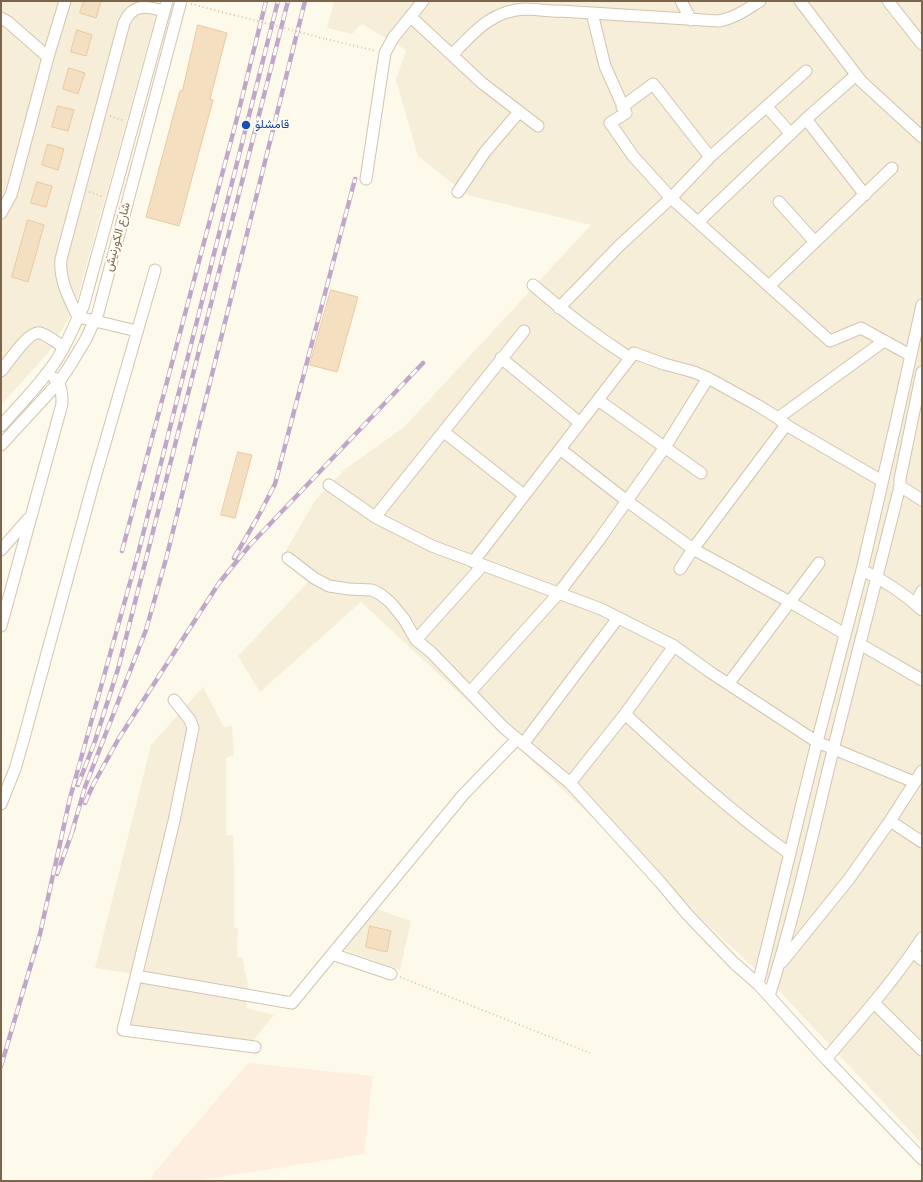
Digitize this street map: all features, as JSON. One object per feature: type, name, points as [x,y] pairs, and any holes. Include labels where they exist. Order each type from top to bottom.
[{"type":"street","points":[[1,213],[15,181],[48,57],[65,1]]},
{"type":"street","name":"شارع الكورنيش","points":[[1,445],[59,382],[71,364],[98,313],[181,1]]},
{"type":"street","points":[[366,179],[385,53],[393,38],[423,1]]},
{"type":"street","points":[[681,1],[691,20]]},
{"type":"street","points":[[452,55],[479,27],[508,6],[526,9],[719,21],[728,19],[760,1]]},
{"type":"street","points":[[800,1],[860,81],[922,137]]},
{"type":"street","points":[[888,1],[922,44]]},
{"type":"street","points":[[137,331],[78,317],[64,285],[60,268],[61,259],[124,23],[128,15],[134,10],[140,8],[165,6]]},
{"type":"street","name":"شارع الكورنيش","points":[[1,426],[48,372],[64,348],[83,307],[165,6]]},
{"type":"street","points":[[592,13],[605,66],[622,107],[626,113],[610,123],[633,156],[671,198],[830,342],[861,328],[910,355]]},
{"type":"street","points":[[411,17],[482,83],[538,126]]},
{"type":"street","points":[[1,18],[8,22],[48,57]]},
{"type":"street","points":[[559,308],[619,246],[671,198],[710,157],[806,71]]},
{"type":"street","points":[[698,222],[806,119],[856,75]]},
{"type":"street","points":[[622,107],[652,84],[710,157]]},
{"type":"street","points":[[767,107],[791,134]]},
{"type":"street","points":[[458,192],[485,152],[519,112]]},
{"type":"street","points":[[806,119],[865,195]]},
{"type":"street","points":[[768,286],[892,168]]},
{"type":"street","points":[[779,202],[815,242]]},
{"type":"street","points":[[1,804],[15,769],[22,745],[88,503],[155,270]]},
{"type":"street","points":[[533,286],[598,338],[630,358],[634,353]]},
{"type":"street","points":[[758,984],[817,742],[862,570],[922,305]]},
{"type":"street","points":[[375,517],[524,331]]},
{"type":"street","points":[[1,371],[27,338],[34,333],[40,333],[64,348]]},
{"type":"street","points":[[680,569],[692,549],[782,422],[884,341]]},
{"type":"street","points":[[634,353],[664,364],[694,372],[708,378],[882,481]]},
{"type":"street","points":[[416,640],[478,564],[524,495],[634,353]]},
{"type":"street","points":[[501,358],[580,424]]},
{"type":"street","points":[[1,626],[62,404],[62,393],[59,382],[48,372]]},
{"type":"street","points":[[769,996],[779,965],[801,882],[833,748],[900,486],[900,479],[922,372]]},
{"type":"street","points":[[470,692],[558,594],[600,540],[665,447],[708,378]]},
{"type":"street","points":[[598,400],[701,473]]},
{"type":"street","points":[[444,432],[524,495]]},
{"type":"street","points":[[560,449],[626,501],[692,549],[790,602],[845,634]]},
{"type":"street","points":[[329,485],[375,517],[432,546],[601,609],[674,646],[710,672],[817,742],[914,782]]},
{"type":"street","points":[[900,486],[922,500]]},
{"type":"street","points":[[1,550],[30,517]]},
{"type":"street","points":[[288,558],[314,578],[329,586],[372,590],[390,602],[404,619],[416,640],[431,652],[503,727],[570,783],[687,914],[734,963],[758,984],[826,1059],[922,1159]]},
{"type":"street","points":[[729,683],[819,563]]},
{"type":"street","points":[[862,570],[877,578],[919,607],[922,591]]},
{"type":"street","points":[[136,976],[292,1003],[463,795],[520,741],[618,618]]},
{"type":"street","points":[[860,644],[922,680]]},
{"type":"street","points":[[570,783],[625,714],[674,646]]},
{"type":"street","points":[[174,700],[190,720],[193,728],[174,821],[123,1030],[255,1047]]},
{"type":"street","points":[[625,714],[729,807],[754,828],[790,854]]},
{"type":"street","points":[[779,965],[849,879],[890,822],[922,770]]},
{"type":"street","points":[[890,822],[922,842]]},
{"type":"street","points":[[826,1059],[874,1003],[922,938]]},
{"type":"street","points":[[913,952],[922,960]]},
{"type":"street","points":[[332,954],[391,974]]},
{"type":"street","points":[[874,1003],[922,1050]]},
{"type":"path","points":[[181,1],[364,48]]},
{"type":"path","points":[[100,113],[133,124]]},
{"type":"path","points":[[80,189],[113,199]]},
{"type":"path","points":[[391,974],[590,1053]]},
{"type":"shaded area","points":[[1,1],[160,1],[78,296],[68,320],[48,353],[1,405]]},
{"type":"shaded area","points":[[334,1],[922,1],[922,1144],[783,995],[361,602],[260,692],[238,656],[309,581],[284,554],[316,499],[344,470],[403,428],[591,225],[467,195],[418,156],[396,80],[406,50],[362,24],[352,34],[327,28]]},
{"type":"shaded area","points":[[203,687],[224,727],[232,726],[234,755],[226,758],[226,835],[233,835],[234,928],[238,928],[237,957],[242,957],[249,990],[246,1008],[274,1015],[251,1043],[128,1026],[141,975],[95,968],[151,745]]},
{"type":"shaded area","points":[[377,909],[411,921],[400,970],[344,950]]},
{"type":"shaded area","points":[[248,1063],[373,1076],[364,1154],[194,1181],[152,1181],[153,1174]]},
{"type":"building","points":[[84,1],[101,1],[96,18],[80,13]]},
{"type":"building","points":[[198,25],[227,33],[210,99],[213,100],[179,226],[146,217],[180,91],[182,91]]},
{"type":"building","points":[[77,30],[92,35],[86,56],[71,52]]},
{"type":"building","points":[[69,68],[85,73],[78,94],[63,89]]},
{"type":"building","points":[[58,106],[74,110],[68,131],[52,127]]},
{"type":"building","points":[[48,144],[64,149],[58,170],[42,165]]},
{"type":"building","points":[[37,182],[52,186],[46,207],[31,203]]},
{"type":"building","points":[[28,220],[44,225],[28,282],[12,277]]},
{"type":"building","points":[[331,290],[358,297],[337,372],[310,365]]},
{"type":"building","points":[[238,452],[252,455],[235,518],[221,515]]},
{"type":"building","points":[[370,926],[391,931],[387,952],[366,947]]},
{"type":"railway","points":[[122,551],[236,122],[266,1]]},
{"type":"railway","points":[[1,1066],[40,934],[70,798],[138,554],[278,1]]},
{"type":"railway","points":[[78,785],[95,741],[118,669],[288,1]]},
{"type":"railway","points":[[72,832],[85,787],[146,630],[166,559],[305,1]]},
{"type":"railway","points":[[234,558],[275,484],[355,179]]},
{"type":"railway","points":[[85,803],[93,785],[119,738],[219,583],[250,545],[423,363]]},
{"type":"railway","points":[[57,874],[74,827]]},
{"type":"place","name":"قامشلۆ","points":[[246,125]]}]
